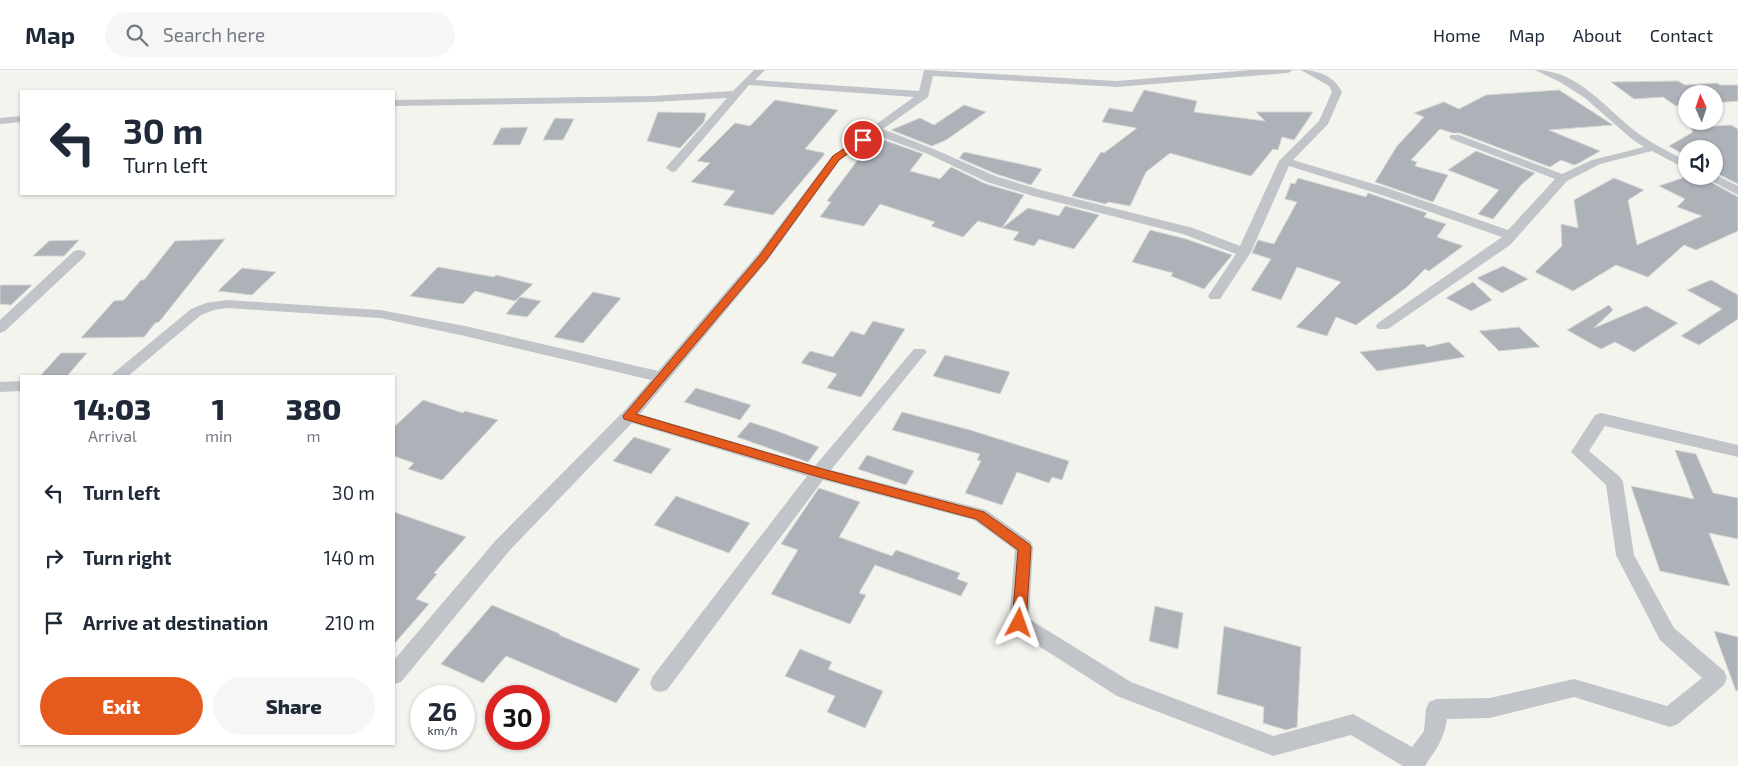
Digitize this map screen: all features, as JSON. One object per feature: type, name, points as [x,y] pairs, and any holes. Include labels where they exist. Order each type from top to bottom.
[{"type":"street","points":[[672,168],[746,82],[760,70]]},
{"type":"street","points":[[395,674],[503,545],[628,416],[764,257],[836,158],[877,131],[924,95],[929,71],[1117,84],[1288,70]]},
{"type":"street","points":[[1215,296],[1244,252],[1285,161],[1324,122],[1336,92],[1333,84],[1306,70]]},
{"type":"street","points":[[1540,70],[1564,80],[1589,96],[1612,114],[1637,138],[1678,162]]},
{"type":"street","points":[[746,82],[924,95]]},
{"type":"street","points":[[395,104],[653,99],[736,94]]},
{"type":"street","points":[[0,121],[20,119]]},
{"type":"street","points":[[877,131],[932,152],[1000,182],[1188,231],[1244,252]]},
{"type":"street","points":[[1455,137],[1563,178]]},
{"type":"street","points":[[1383,326],[1512,236],[1563,178],[1596,162],[1652,148]]},
{"type":"street","points":[[1285,161],[1383,191],[1512,236]]},
{"type":"street","points":[[1723,184],[1738,191]]},
{"type":"street","points":[[0,328],[79,254]]},
{"type":"street","points":[[119,375],[196,312],[211,306],[227,304],[380,314],[465,330],[661,377]]},
{"type":"street","points":[[660,683],[819,473],[919,352]]},
{"type":"street","points":[[0,387],[20,386]]},
{"type":"street","points":[[628,416],[819,473],[980,515],[1024,547],[1019,623],[1124,689],[1273,746],[1353,724],[1415,760],[1434,734],[1437,709],[1490,708],[1574,688],[1670,717],[1717,678],[1667,634],[1625,555],[1614,482],[1579,452],[1601,418],[1738,451]]},
{"type":"building","points":[[1678,81],[1685,85],[1678,85],[1678,106],[1676,106],[1663,97],[1634,99],[1611,82]]},
{"type":"building","points":[[1717,83],[1720,85],[1685,85]]},
{"type":"building","points":[[1723,85],[1738,85],[1738,101],[1723,102]]},
{"type":"building","points":[[1144,90],[1197,101],[1194,112],[1265,121],[1256,112],[1313,112],[1294,140],[1282,137],[1278,150],[1273,149],[1251,176],[1170,153],[1146,172],[1130,206],[1108,202],[1106,204],[1072,196],[1101,152],[1104,153],[1137,128],[1102,122],[1109,108],[1132,112]]},
{"type":"building","points":[[1559,90],[1613,125],[1549,130],[1600,151],[1579,163],[1574,165],[1561,160],[1550,167],[1460,133],[1440,129],[1411,160],[1417,162],[1415,166],[1448,175],[1433,202],[1375,182],[1397,146],[1424,117],[1414,113],[1444,102],[1459,109],[1486,95]]},
{"type":"building","points":[[775,100],[838,110],[805,149],[824,153],[824,155],[773,215],[723,205],[735,191],[691,182],[710,163],[697,161],[735,123],[750,126]]},
{"type":"building","points":[[964,105],[986,112],[946,140],[932,146],[891,130],[920,118],[934,125]]},
{"type":"building","points":[[658,112],[706,113],[704,122],[680,148],[647,141]]},
{"type":"building","points":[[555,118],[574,119],[563,140],[543,140]]},
{"type":"building","points":[[1731,125],[1738,129],[1738,184],[1723,176],[1723,140],[1679,140],[1693,132],[1692,130],[1723,130],[1723,126]]},
{"type":"building","points":[[528,127],[520,145],[492,145],[501,128]]},
{"type":"building","points":[[878,138],[923,154],[910,171],[940,179],[951,167],[986,184],[1024,195],[1002,228],[978,221],[963,237],[931,226],[935,222],[880,204],[864,226],[820,217],[831,202],[827,201],[857,161]]},
{"type":"building","points":[[1678,141],[1678,151],[1669,146]]},
{"type":"building","points":[[1476,151],[1535,173],[1521,185],[1493,219],[1478,214],[1499,190],[1448,170]]},
{"type":"building","points":[[964,152],[1042,169],[1031,185],[996,174],[959,158]]},
{"type":"building","points":[[1298,178],[1366,197],[1368,193],[1427,213],[1424,217],[1446,224],[1437,237],[1463,246],[1429,271],[1425,269],[1407,287],[1356,325],[1336,317],[1327,336],[1296,327],[1341,282],[1297,267],[1281,300],[1251,290],[1271,259],[1252,253],[1258,240],[1274,244],[1297,202],[1285,199],[1291,183],[1295,184]]},
{"type":"building","points":[[1614,178],[1644,190],[1628,200],[1637,245],[1702,216],[1677,207],[1685,199],[1659,186],[1678,179],[1678,185],[1716,185],[1738,197],[1738,231],[1696,250],[1684,245],[1648,277],[1616,265],[1573,291],[1535,272],[1562,246],[1561,224],[1578,228],[1574,200]]},
{"type":"building","points":[[1065,206],[1099,215],[1074,249],[1039,239],[1034,246],[1013,240],[1019,232],[1002,228],[1028,208],[1059,216]]},
{"type":"building","points":[[1150,230],[1186,239],[1232,255],[1204,289],[1171,276],[1173,273],[1132,262]]},
{"type":"building","points":[[225,239],[159,322],[155,323],[144,337],[81,338],[114,301],[124,300],[141,280],[144,280],[175,241]]},
{"type":"building","points":[[79,240],[64,256],[33,256],[49,241]]},
{"type":"building","points":[[1503,266],[1528,279],[1502,293],[1477,278]]},
{"type":"building","points":[[438,267],[494,277],[496,275],[533,284],[515,301],[475,291],[463,304],[410,296]]},
{"type":"building","points":[[242,268],[276,272],[252,295],[218,291]]},
{"type":"building","points":[[1711,280],[1738,295],[1738,319],[1699,345],[1681,336],[1722,309],[1687,290]]},
{"type":"building","points":[[1473,282],[1492,300],[1471,311],[1446,298]]},
{"type":"building","points":[[0,285],[32,285],[11,305],[0,304]]},
{"type":"building","points":[[593,292],[621,298],[583,343],[554,337]]},
{"type":"building","points":[[520,297],[541,301],[527,317],[506,314]]},
{"type":"building","points":[[1609,305],[1613,310],[1594,328],[1646,306],[1678,323],[1634,352],[1615,342],[1601,349],[1567,330]]},
{"type":"building","points":[[873,321],[905,329],[861,397],[827,388],[837,374],[801,363],[810,351],[833,357],[851,331],[864,335]]},
{"type":"building","points":[[1519,327],[1540,347],[1499,351],[1479,331]]},
{"type":"building","points":[[1449,342],[1465,357],[1377,371],[1360,352],[1424,344],[1427,347]]},
{"type":"building","points":[[61,353],[87,353],[68,375],[41,375]]},
{"type":"building","points":[[945,355],[1010,372],[1000,394],[933,376]]},
{"type":"building","points":[[696,388],[751,405],[740,420],[684,402]]},
{"type":"building","points":[[423,400],[463,413],[465,411],[498,420],[442,480],[408,469],[414,463],[395,456],[395,426]]},
{"type":"building","points":[[902,412],[970,430],[1069,461],[1062,480],[1052,477],[1049,483],[1017,472],[1002,505],[965,493],[981,461],[977,460],[980,454],[892,430]]},
{"type":"building","points":[[750,422],[819,447],[808,462],[737,437]]},
{"type":"building","points":[[634,437],[671,449],[651,474],[613,461]]},
{"type":"building","points":[[1675,450],[1696,454],[1713,493],[1738,498],[1738,539],[1709,533],[1730,586],[1660,571],[1631,486],[1694,499]]},
{"type":"building","points":[[867,455],[914,471],[906,485],[858,469]]},
{"type":"building","points":[[819,488],[860,502],[839,537],[892,556],[896,550],[960,573],[957,579],[968,583],[961,596],[875,565],[859,593],[866,595],[850,624],[771,594],[798,550],[781,544]]},
{"type":"building","points":[[676,496],[750,523],[729,553],[654,525]]},
{"type":"building","points":[[395,512],[466,537],[434,573],[437,574],[416,599],[429,604],[395,643]]},
{"type":"building","points":[[492,605],[640,669],[616,703],[506,656],[483,683],[441,664]]},
{"type":"building","points":[[1155,606],[1183,613],[1178,649],[1149,641]]},
{"type":"building","points":[[1224,626],[1301,647],[1297,727],[1286,730],[1263,723],[1264,707],[1217,694]]},
{"type":"building","points":[[1714,631],[1738,637],[1738,690],[1736,691]]},
{"type":"building","points":[[800,649],[832,662],[828,669],[883,691],[865,728],[827,712],[835,696],[785,676]]},
{"type":"route","points":[[863,140],[836,158],[764,257],[628,416],[819,473],[980,515],[1024,547],[1019,623]]}]
